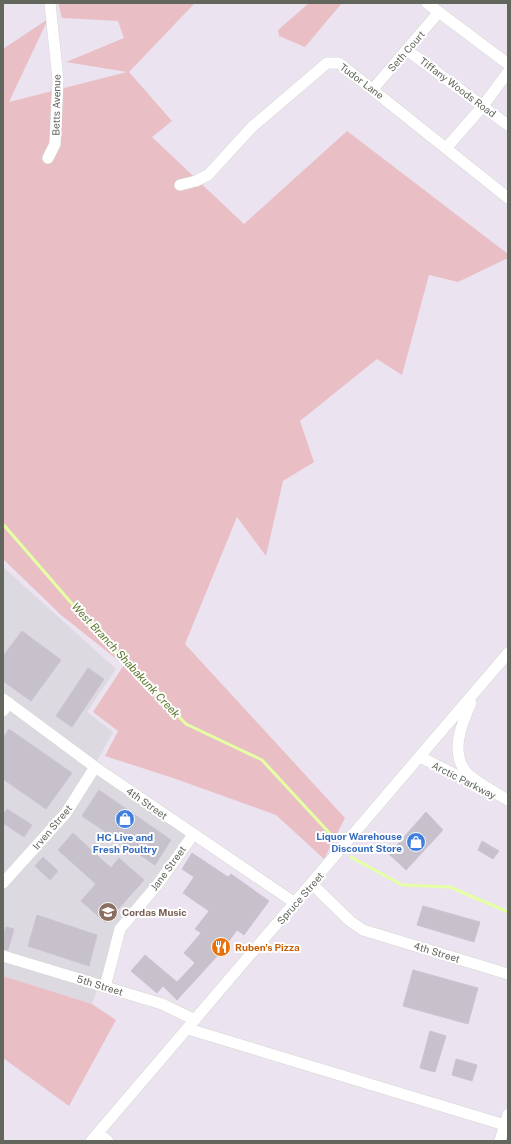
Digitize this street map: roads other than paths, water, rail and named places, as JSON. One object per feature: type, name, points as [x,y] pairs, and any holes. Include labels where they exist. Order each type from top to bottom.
[{"type":"street","name":"Betts Avenue","points":[[48,158],[55,144],[58,80],[50,3]]},
{"type":"street","points":[[427,3],[508,64]]},
{"type":"street","name":"Seth Court","points":[[373,89],[439,12]]},
{"type":"street","name":"Tiffany Woods Road","points":[[407,50],[508,125]]},
{"type":"street","name":"Tudor Lane","points":[[180,185],[196,181],[208,175],[253,126],[328,63],[339,63],[508,198]]},
{"type":"street","points":[[447,148],[483,106],[508,72]]},
{"type":"street","name":"Spruce Street","points":[[95,1137],[508,653]]},
{"type":"street","points":[[477,690],[459,735],[460,757],[467,772],[508,801]]},
{"type":"street","name":"4th Street","points":[[5,704],[193,835],[295,903]]},
{"type":"street","name":"Arctic Parkway","points":[[420,757],[508,801]]},
{"type":"street","name":"Irven Street","points":[[3,883],[66,813],[95,767]]},
{"type":"street","name":"Jane Street","points":[[104,987],[120,929],[158,884],[193,835]]},
{"type":"street","name":"4th Street","points":[[312,884],[350,921],[363,930],[508,974]]},
{"type":"street","name":"5th Street","points":[[3,956],[162,1004],[192,1025],[506,1126]]},
{"type":"street","points":[[500,1141],[506,1126],[508,1114]]},
{"type":"street","points":[[95,1137],[108,1141]]},
{"type":"waterway","name":"West Branch Shabakunk Creek","points":[[3,524],[106,643],[186,724],[262,760],[335,839]]},
{"type":"waterway","name":"West Branch Shabakunk Creek","points":[[351,857],[402,885],[450,887],[508,912]]},
{"type":"place","name":"HC Live and Fresh Poultry","points":[[125,819]]},
{"type":"place","name":"Liquor Warehouse Discount Store","points":[[416,842]]},
{"type":"place","name":"Cordas Music","points":[[108,912]]},
{"type":"place","name":"Ruben's Pizza","points":[[221,947]]}]
